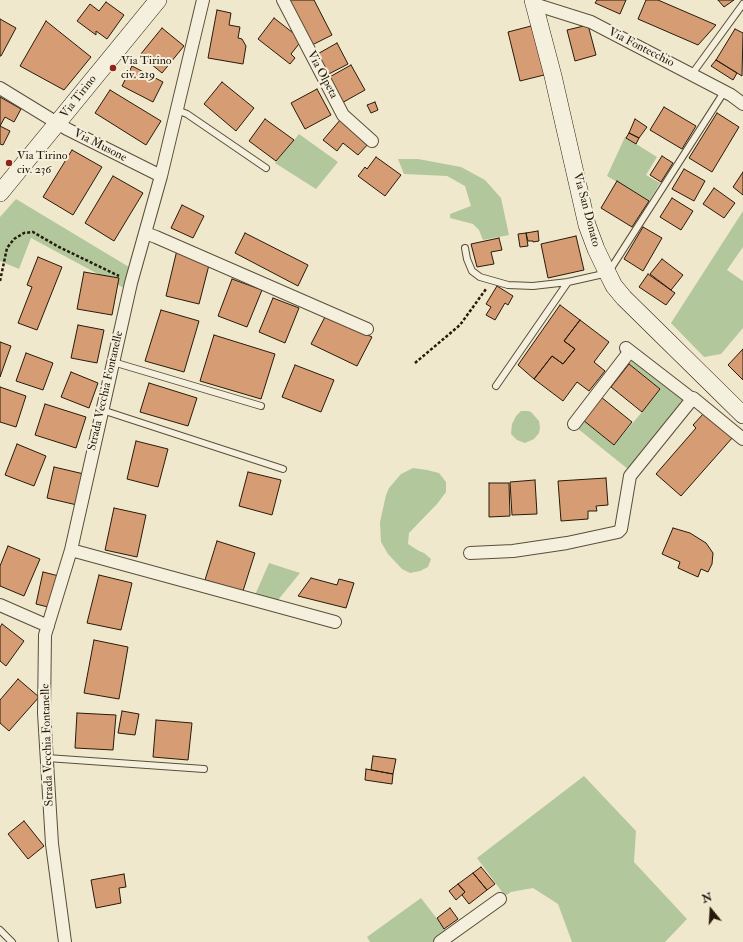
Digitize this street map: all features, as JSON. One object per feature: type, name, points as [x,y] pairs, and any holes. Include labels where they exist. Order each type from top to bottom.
[{"type":"street","name":"Via Tirino","points":[[0,193],[158,0]]},
{"type":"street","name":"Strada Vecchia Fontanelle","points":[[65,942],[52,844],[44,713],[45,636],[70,550],[131,283],[161,176],[203,0]]},
{"type":"street","name":"Via Olpeta","points":[[283,0],[343,115],[372,141]]},
{"type":"street","name":"Via Fontecchio","points":[[534,2],[591,22],[692,74],[743,104]]},
{"type":"street","name":"Via San Donato","points":[[534,2],[553,76],[587,225],[596,249],[614,286],[624,298],[743,415]]},
{"type":"street","name":"Via Musone","points":[[0,88],[58,124],[161,176]]},
{"type":"street","points":[[145,233],[366,329]]},
{"type":"street","points":[[574,424],[628,349],[692,399],[693,398],[743,439]]},
{"type":"street","points":[[470,553],[513,551],[567,543],[618,532],[621,529],[630,476],[692,399]]},
{"type":"street","points":[[70,550],[335,622]]},
{"type":"street","points":[[0,605],[48,626]]},
{"type":"street","points":[[440,942],[500,899]]},
{"type":"lane","points":[[692,74],[743,4]]},
{"type":"lane","points":[[465,248],[467,259],[472,271],[480,277],[508,285],[534,286],[568,282],[608,273],[724,92]]},
{"type":"lane","points":[[177,110],[187,114],[266,168]]},
{"type":"lane","points":[[496,386],[568,282]]},
{"type":"lane","points":[[113,362],[261,406]]},
{"type":"lane","points":[[102,410],[283,468]]},
{"type":"lane","points":[[47,758],[204,770]]},
{"type":"lane","points":[[0,930],[12,942]]},
{"type":"path","points":[[0,281],[7,248],[14,239],[24,233],[33,232],[59,247],[131,283]]},
{"type":"path","points":[[416,363],[460,325],[492,280]]},
{"type":"green space","points":[[299,134],[338,162],[316,189],[275,163]]},
{"type":"green space","points":[[625,137],[657,157],[646,175],[660,183],[649,201],[607,176]]},
{"type":"green space","points":[[398,159],[418,159],[461,167],[485,180],[501,198],[509,235],[483,240],[479,230],[473,224],[450,218],[450,214],[471,206],[465,186],[447,176],[404,174]]},
{"type":"green space","points":[[16,199],[129,267],[124,288],[31,238],[19,269],[0,261],[0,217]]},
{"type":"green space","points":[[743,211],[743,247],[727,270],[743,281],[743,328],[721,354],[704,357],[671,323]]},
{"type":"green space","points":[[633,359],[684,399],[629,470],[577,428],[583,420],[614,445],[642,412],[660,389],[629,364]]},
{"type":"green space","points":[[521,411],[531,412],[539,421],[540,428],[539,433],[534,439],[525,443],[517,440],[511,434],[512,424],[516,416]]},
{"type":"green space","points":[[413,468],[439,473],[446,482],[446,492],[437,504],[409,533],[408,544],[424,553],[431,559],[428,567],[420,571],[410,573],[402,569],[388,554],[381,542],[380,522],[389,488],[401,474]]},
{"type":"green space","points":[[269,563],[300,573],[278,600],[255,595]]},
{"type":"green space","points":[[584,776],[636,831],[634,862],[687,919],[665,942],[572,942],[558,904],[533,888],[511,892],[505,896],[477,858]]},
{"type":"green space","points":[[421,898],[448,933],[436,942],[370,942],[367,937]]},
{"type":"building","points":[[286,0],[314,0],[332,35],[310,46]]},
{"type":"building","points":[[597,0],[626,0],[620,14],[595,3]]},
{"type":"building","points":[[646,0],[658,0],[716,25],[698,45],[638,19]]},
{"type":"building","points":[[718,0],[734,0],[724,7]]},
{"type":"building","points":[[106,2],[124,15],[107,39],[96,31],[96,35],[77,21],[90,4],[99,11]]},
{"type":"building","points":[[217,10],[231,13],[229,25],[240,27],[238,38],[242,39],[246,46],[243,64],[208,58]]},
{"type":"building","points":[[274,18],[302,40],[291,54],[295,58],[290,64],[258,39]]},
{"type":"building","points":[[0,19],[16,28],[1,56],[0,56]]},
{"type":"building","points":[[46,21],[91,57],[64,90],[20,66]]},
{"type":"building","points":[[535,25],[548,74],[520,81],[508,32]]},
{"type":"building","points":[[588,25],[596,55],[575,61],[567,30]]},
{"type":"building","points":[[162,28],[184,46],[162,73],[140,55]]},
{"type":"building","points":[[735,29],[743,33],[742,76],[716,60]]},
{"type":"building","points":[[337,43],[348,64],[325,76],[314,56]]},
{"type":"building","points":[[716,60],[737,73],[733,80],[711,66]]},
{"type":"building","points":[[351,65],[365,90],[340,104],[326,79]]},
{"type":"building","points":[[132,66],[163,82],[153,102],[122,86]]},
{"type":"building","points":[[222,82],[254,108],[236,131],[204,104]]},
{"type":"building","points":[[317,89],[331,115],[305,129],[291,103]]},
{"type":"building","points":[[110,90],[161,121],[146,145],[95,113]]},
{"type":"building","points":[[0,97],[21,109],[14,122],[5,117],[0,126]]},
{"type":"building","points":[[375,102],[378,110],[371,113],[367,105]]},
{"type":"building","points":[[664,107],[696,126],[682,149],[650,130]]},
{"type":"building","points":[[717,113],[739,127],[712,172],[689,158]]},
{"type":"building","points":[[265,119],[294,140],[276,161],[249,141]]},
{"type":"building","points":[[341,119],[369,143],[358,155],[343,143],[337,151],[323,140]]},
{"type":"building","points":[[635,119],[647,127],[639,138],[629,133]]},
{"type":"building","points":[[0,126],[10,131],[3,145],[0,144]]},
{"type":"building","points":[[629,133],[639,138],[636,144],[626,138]]},
{"type":"building","points":[[72,150],[102,167],[73,215],[43,197]]},
{"type":"building","points":[[662,156],[673,163],[661,182],[650,175]]},
{"type":"building","points":[[376,157],[401,175],[385,196],[358,176],[365,167],[367,169]]},
{"type":"building","points":[[684,169],[705,181],[694,201],[672,189]]},
{"type":"building","points":[[743,172],[743,195],[733,187]]},
{"type":"building","points":[[113,176],[143,193],[114,241],[85,223]]},
{"type":"building","points":[[617,181],[649,201],[632,227],[601,208]]},
{"type":"building","points":[[714,188],[735,203],[724,218],[703,204]]},
{"type":"building","points":[[672,198],[693,211],[681,230],[660,217]]},
{"type":"building","points":[[182,205],[204,216],[193,238],[171,228]]},
{"type":"building","points":[[643,227],[662,238],[643,271],[624,259]]},
{"type":"building","points":[[538,231],[539,241],[528,241],[526,233]]},
{"type":"building","points":[[245,233],[308,265],[298,286],[235,253]]},
{"type":"building","points":[[526,233],[528,246],[520,247],[518,234]]},
{"type":"building","points":[[576,236],[584,270],[548,278],[541,244]]},
{"type":"building","points":[[499,238],[502,250],[491,252],[494,264],[477,267],[471,244]]},
{"type":"building","points":[[177,250],[209,265],[199,304],[166,296]]},
{"type":"building","points":[[38,257],[62,267],[37,330],[18,323],[32,287],[27,285]]},
{"type":"building","points":[[662,259],[683,275],[671,290],[650,274]]},
{"type":"building","points":[[84,272],[119,278],[112,315],[77,309]]},
{"type":"building","points":[[648,274],[675,293],[666,305],[639,287]]},
{"type":"building","points":[[232,279],[262,290],[247,327],[218,316]]},
{"type":"building","points":[[497,286],[513,296],[508,305],[505,303],[495,320],[486,315],[491,307],[486,304]]},
{"type":"building","points":[[273,298],[299,308],[285,343],[259,332]]},
{"type":"building","points":[[560,305],[580,320],[564,341],[575,349],[563,364],[552,356],[534,379],[518,365]]},
{"type":"building","points":[[161,310],[199,321],[184,372],[145,361]]},
{"type":"building","points":[[326,315],[372,337],[357,366],[311,344]]},
{"type":"building","points":[[580,320],[609,342],[594,362],[605,371],[589,391],[577,382],[563,401],[534,379],[552,356],[563,364],[575,349],[564,341]]},
{"type":"building","points":[[78,325],[104,330],[97,363],[71,358]]},
{"type":"building","points":[[214,335],[275,354],[261,399],[200,381]]},
{"type":"building","points":[[0,342],[11,346],[0,377]]},
{"type":"building","points":[[743,349],[743,380],[728,365]]},
{"type":"building","points":[[26,353],[53,363],[43,390],[16,381]]},
{"type":"building","points":[[629,364],[660,389],[642,412],[611,387]]},
{"type":"building","points":[[295,365],[334,380],[321,412],[282,397]]},
{"type":"building","points":[[71,372],[98,383],[89,408],[61,397]]},
{"type":"building","points":[[149,383],[197,398],[188,426],[140,412]]},
{"type":"building","points":[[0,387],[26,396],[16,427],[0,422]]},
{"type":"building","points":[[601,397],[632,422],[614,445],[583,420]]},
{"type":"building","points":[[45,404],[86,417],[76,448],[35,435]]},
{"type":"building","points":[[704,413],[733,437],[681,496],[656,474],[696,428],[693,425]]},
{"type":"building","points":[[136,441],[168,449],[158,487],[127,479]]},
{"type":"building","points":[[17,444],[46,456],[34,486],[5,475]]},
{"type":"building","points":[[54,467],[84,474],[77,505],[47,498]]},
{"type":"building","points":[[248,472],[281,480],[272,515],[239,506]]},
{"type":"building","points":[[606,478],[608,505],[596,506],[597,511],[588,511],[588,519],[561,521],[558,481]]},
{"type":"building","points":[[535,480],[537,514],[512,515],[510,482]]},
{"type":"building","points":[[489,483],[509,483],[510,516],[489,517]]},
{"type":"building","points":[[114,508],[146,515],[137,557],[105,550]]},
{"type":"building","points":[[673,528],[690,533],[706,543],[713,553],[712,564],[708,572],[701,569],[698,577],[678,568],[680,562],[662,554]]},
{"type":"building","points":[[217,541],[255,553],[243,591],[205,580]]},
{"type":"building","points":[[8,546],[40,559],[24,596],[0,586],[0,566]]},
{"type":"building","points":[[43,572],[59,576],[52,608],[36,604]]},
{"type":"building","points":[[99,575],[132,583],[121,630],[87,623]]},
{"type":"building","points":[[311,578],[337,585],[339,579],[354,583],[346,608],[298,596]]},
{"type":"building","points":[[2,624],[24,641],[6,666],[0,661],[0,627]]},
{"type":"building","points":[[94,640],[128,647],[119,699],[84,693]]},
{"type":"building","points":[[18,679],[39,697],[9,731],[0,723],[0,700]]},
{"type":"building","points":[[122,711],[139,714],[135,735],[118,733]]},
{"type":"building","points":[[77,713],[116,715],[113,750],[75,748]]},
{"type":"building","points":[[156,720],[192,723],[188,760],[153,757]]},
{"type":"building","points":[[373,756],[396,759],[393,774],[371,770]]},
{"type":"building","points":[[366,769],[393,774],[392,784],[365,780]]},
{"type":"building","points":[[24,821],[44,846],[28,859],[8,834]]},
{"type":"building","points":[[481,867],[495,884],[487,890],[473,873]]},
{"type":"building","points":[[473,873],[487,890],[469,904],[462,895],[465,892],[458,884]]},
{"type":"building","points":[[124,874],[126,887],[119,888],[121,903],[96,908],[91,880]]},
{"type":"building","points":[[458,884],[465,892],[456,900],[449,891]]},
{"type":"building","points":[[450,908],[458,919],[444,929],[437,918]]},
{"type":"place","name":"Via Tirino civ. 219","points":[[113,68]]},
{"type":"place","name":"Via Tirino civ. 236","points":[[9,163]]}]
